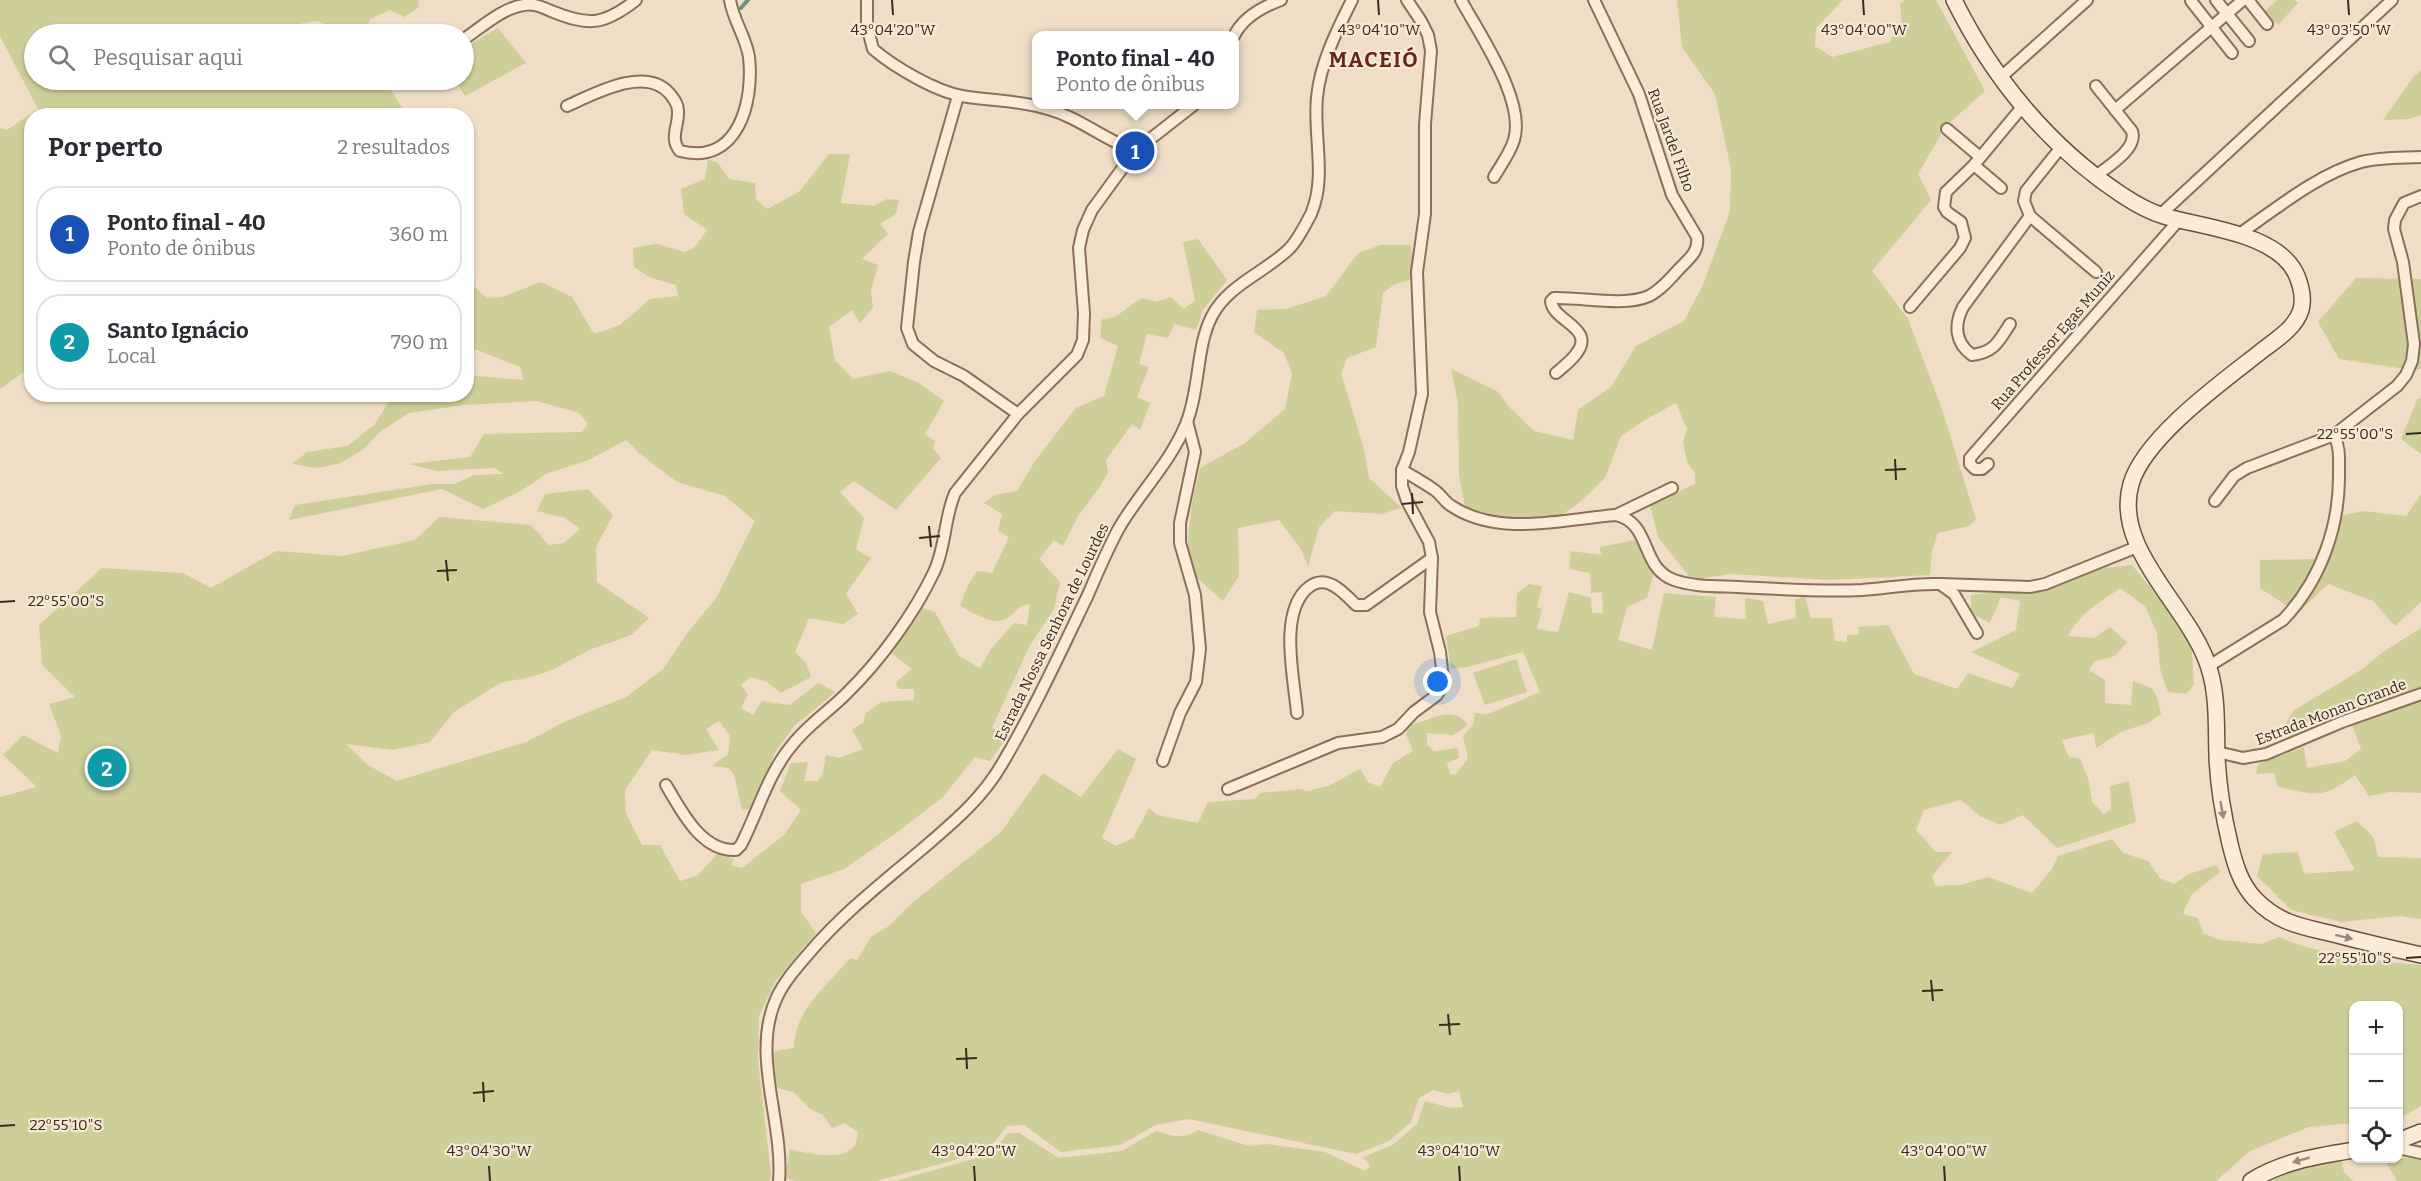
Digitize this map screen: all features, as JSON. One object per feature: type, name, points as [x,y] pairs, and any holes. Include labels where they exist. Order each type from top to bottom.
[{"type":"main road","points":[[1954,0],[2000,78],[2062,147],[2096,176],[2123,196],[2160,215],[2260,242],[2278,253],[2295,272],[2302,290],[2301,309],[2290,328],[2208,393],[2169,429],[2141,463],[2130,484],[2131,530],[2137,548],[2198,641],[2209,666],[2216,695],[2217,752],[2222,809],[2241,880],[2253,897],[2272,914],[2297,927],[2421,955]]},
{"type":"main road","points":[[2403,1139],[2421,1132]]},
{"type":"main road","points":[[2251,1181],[2265,1172],[2301,1158],[2349,1151]]},
{"type":"street","points":[[474,32],[513,7],[527,4],[541,7],[575,21],[598,21],[618,14],[636,0]]},
{"type":"street","points":[[567,106],[616,85],[642,81],[657,84],[667,91],[678,108],[674,139],[680,151],[690,153],[710,151],[725,143],[735,132],[747,106],[750,92],[748,56],[729,0]]},
{"type":"street","points":[[867,0],[867,26],[873,49],[911,76],[958,96],[1032,106]]},
{"type":"street","points":[[1237,31],[1250,16],[1281,0]]},
{"type":"street","name":"Estrada Nossa Senhora de Lourdes","points":[[778,1181],[778,1144],[766,1049],[767,1028],[776,999],[786,980],[819,942],[856,906],[966,812],[993,780],[1050,675],[1119,528],[1171,456],[1187,421],[1197,388],[1206,329],[1213,314],[1224,298],[1293,246],[1311,214],[1317,195],[1319,166],[1317,96],[1323,67],[1352,0]]},
{"type":"street","points":[[1228,789],[1338,743],[1382,737],[1398,729],[1414,712],[1437,695],[1441,688],[1443,678],[1440,652],[1430,612],[1432,558],[1429,542],[1407,501],[1402,486],[1402,470],[1409,452],[1422,394],[1417,272],[1425,214],[1425,124],[1431,51],[1424,28],[1407,0]]},
{"type":"street","points":[[1461,0],[1511,93],[1517,116],[1514,140],[1494,177]]},
{"type":"street","name":"Rua Jardel Filho","points":[[1556,374],[1577,353],[1581,341],[1578,330],[1553,309],[1551,301],[1554,298],[1626,300],[1649,296],[1662,287],[1693,255],[1698,243],[1697,237],[1672,195],[1639,94],[1594,0]]},
{"type":"street","points":[[2000,78],[2087,0]]},
{"type":"street","points":[[2216,0],[2249,41]]},
{"type":"street","points":[[2115,110],[2243,0]]},
{"type":"street","points":[[2248,0],[2267,24]]},
{"type":"street","points":[[2160,215],[2392,0]]},
{"type":"street","points":[[2191,1],[2232,53]]},
{"type":"street","points":[[2096,86],[2132,131],[2133,142],[2096,176]]},
{"type":"street","points":[[958,96],[919,232],[907,328],[913,344],[934,361],[964,376],[1018,414]]},
{"type":"street","points":[[1910,307],[1960,248],[1965,238],[1960,222],[1947,212],[1943,200],[1946,192],[1977,161],[2023,106]]},
{"type":"street","points":[[1048,109],[1070,116],[1106,138],[1135,151]]},
{"type":"street","points":[[666,785],[691,826],[704,837],[730,850],[736,850],[741,845],[771,781],[791,746],[871,669],[912,609],[934,571],[943,542],[950,504],[955,493],[1018,414],[1077,355],[1083,340],[1084,313],[1079,248],[1083,230],[1102,193],[1135,151],[1190,109]]},
{"type":"street","points":[[1947,129],[2001,188]]},
{"type":"street","points":[[2062,147],[2024,195],[2030,216],[2096,272]]},
{"type":"street","points":[[2238,235],[2334,173],[2371,160],[2421,157]]},
{"type":"street","points":[[2215,501],[2234,476],[2247,468],[2334,435],[2397,386],[2412,361],[2414,344],[2403,262],[2394,230],[2395,220],[2404,203],[2421,196]]},
{"type":"street","points":[[2010,324],[1992,349],[1972,355],[1963,348],[1956,333],[1958,318],[1963,307],[2030,216]]},
{"type":"street","name":"Rua Professor Egas Muniz","points":[[1988,464],[1982,470],[1975,469],[1970,464],[1970,458],[2179,220]]},
{"type":"street","points":[[1163,761],[1180,713],[1196,682],[1200,649],[1195,595],[1180,543],[1180,522],[1195,452],[1187,421]]},
{"type":"street","points":[[2209,666],[2283,620],[2291,612],[2322,562],[2340,496],[2339,453],[2334,435]]},
{"type":"street","points":[[1402,470],[1435,490],[1450,505],[1472,516],[1498,522],[1537,523],[1616,515],[1626,517],[1633,522],[1655,568],[1663,575],[1693,584],[1776,589],[1862,590],[1940,584],[2030,587],[2045,584],[2137,548]]},
{"type":"street","points":[[1616,515],[1672,488]]},
{"type":"street","points":[[1297,713],[1290,643],[1294,605],[1301,594],[1311,585],[1323,583],[1343,590],[1356,604],[1366,605],[1432,558]]},
{"type":"street","points":[[1940,584],[1954,594],[1977,633]]},
{"type":"street","name":"Estrada Monan Grande","points":[[2217,752],[2243,758],[2266,754],[2342,722],[2421,694]]},
{"type":"street","points":[[2403,1149],[2421,1153]]},
{"type":"green space","points":[[0,0],[418,0],[419,7],[404,17],[390,10],[370,19],[368,24],[325,24],[318,21],[297,24],[24,24],[24,82],[0,36]]},
{"type":"green space","points":[[1677,0],[1843,0],[1816,28],[1815,46],[1832,57],[1890,42],[1902,21],[1900,4],[1905,0],[1936,0],[1985,91],[1945,127],[1918,174],[1931,200],[1872,271],[1908,319],[1942,409],[1976,519],[1969,526],[1938,533],[1932,551],[1930,575],[1827,580],[1731,574],[1692,580],[1658,537],[1650,505],[1695,484],[1695,473],[1687,462],[1683,442],[1687,429],[1676,403],[1621,436],[1605,478],[1580,502],[1559,517],[1505,522],[1465,507],[1459,475],[1458,403],[1451,369],[1497,391],[1511,409],[1534,431],[1573,440],[1578,410],[1611,387],[1636,346],[1684,321],[1703,285],[1730,211],[1731,170],[1715,94],[1682,47]]},
{"type":"green space","points":[[2277,0],[2295,0],[2298,3],[2278,25],[2265,11]]},
{"type":"green space","points":[[498,28],[526,63],[465,96],[461,90],[474,90],[474,42]]},
{"type":"green space","points":[[2421,70],[2421,115],[2410,119],[2383,120],[2414,76]]},
{"type":"green space","points":[[28,90],[390,90],[403,108],[37,108]]},
{"type":"green space","points":[[24,118],[24,372],[0,389],[0,128],[7,130]]},
{"type":"green space","points":[[829,154],[850,154],[841,203],[873,206],[887,199],[899,200],[896,214],[880,224],[888,234],[862,259],[878,265],[871,291],[873,308],[860,323],[852,310],[829,327],[835,360],[853,379],[890,371],[919,383],[944,401],[925,434],[935,441],[933,448],[941,458],[896,510],[854,481],[840,492],[864,518],[856,549],[871,558],[846,594],[858,614],[843,624],[809,618],[795,652],[806,663],[811,677],[781,693],[767,682],[750,677],[741,685],[748,695],[741,708],[753,715],[762,701],[790,705],[818,683],[836,692],[794,726],[774,754],[756,808],[742,810],[734,774],[728,768],[712,766],[728,754],[730,736],[719,721],[706,729],[719,750],[686,755],[652,750],[625,790],[626,813],[642,845],[660,845],[680,881],[697,876],[718,853],[734,859],[731,865],[742,868],[784,835],[801,810],[780,791],[791,763],[808,762],[804,781],[818,781],[823,772],[826,755],[839,758],[863,749],[852,730],[864,722],[865,714],[881,702],[914,700],[914,689],[898,689],[896,682],[912,669],[890,652],[922,608],[935,612],[959,656],[980,668],[991,649],[1014,623],[1027,625],[1030,604],[1021,607],[1004,620],[998,621],[978,616],[960,606],[967,587],[977,571],[992,573],[1009,537],[998,531],[1002,514],[984,503],[995,495],[1017,491],[1035,461],[1076,408],[1104,396],[1118,346],[1100,338],[1102,319],[1114,317],[1143,298],[1156,302],[1171,297],[1183,309],[1195,301],[1183,242],[1198,239],[1227,280],[1203,310],[1196,330],[1174,324],[1168,338],[1147,334],[1139,364],[1149,367],[1137,397],[1150,403],[1140,430],[1132,424],[1106,460],[1108,473],[1078,516],[1063,546],[1054,540],[1039,559],[1060,582],[1054,609],[1029,647],[992,728],[1008,736],[990,761],[975,757],[943,797],[896,833],[844,869],[801,884],[801,912],[816,933],[775,982],[759,1016],[758,1060],[771,1176],[769,1181],[0,1181],[0,797],[37,787],[3,755],[23,735],[58,753],[61,736],[49,704],[75,697],[42,665],[39,625],[102,568],[183,573],[211,588],[276,551],[342,556],[415,540],[439,517],[531,525],[549,545],[564,543],[580,529],[565,518],[537,511],[545,494],[588,489],[613,515],[596,547],[597,582],[649,618],[631,635],[589,650],[554,669],[531,677],[500,683],[454,712],[430,742],[392,750],[346,744],[368,765],[397,781],[526,742],[566,721],[626,697],[663,669],[688,632],[716,598],[755,521],[725,496],[677,482],[640,454],[626,440],[589,460],[546,474],[521,491],[483,509],[442,489],[289,520],[295,505],[433,484],[455,484],[474,475],[504,474],[494,468],[437,471],[409,464],[470,457],[484,434],[582,432],[588,424],[579,413],[537,401],[465,405],[409,413],[381,431],[363,450],[338,464],[317,468],[292,464],[307,452],[347,446],[374,425],[389,402],[474,402],[474,376],[524,380],[520,367],[474,349],[474,286],[487,298],[502,297],[541,282],[572,297],[594,334],[620,325],[650,299],[678,296],[676,285],[651,278],[634,267],[633,248],[657,244],[685,252],[695,247],[707,230],[684,214],[681,189],[705,179],[708,159],[718,163],[729,179],[755,183],[756,199],[767,209],[799,192]]},
{"type":"green space","points":[[1381,245],[1411,245],[1414,279],[1395,284],[1383,293],[1376,347],[1347,358],[1341,373],[1364,449],[1369,478],[1402,508],[1381,514],[1335,511],[1319,527],[1308,567],[1301,549],[1279,520],[1238,528],[1239,576],[1223,601],[1185,567],[1192,502],[1200,468],[1245,443],[1285,409],[1292,373],[1284,353],[1254,332],[1257,310],[1286,309],[1326,296],[1358,253]]},
{"type":"green space","points":[[2356,278],[2421,279],[2421,369],[2412,370],[2339,359],[2318,322]]},
{"type":"green space","points":[[2418,398],[2421,399],[2421,454],[2401,439]]},
{"type":"green space","points":[[2421,494],[2421,602],[2395,626],[2373,601],[2328,584],[2298,613],[2260,588],[2260,560],[2320,559],[2344,515],[2364,511],[2406,516]]},
{"type":"green space","points":[[1636,540],[1654,572],[1647,598],[1627,607],[1618,640],[1652,650],[1664,593],[1716,597],[1714,617],[1746,619],[1745,598],[1763,601],[1768,624],[1796,618],[1795,599],[1805,597],[1811,618],[1832,618],[1835,641],[1847,642],[1847,635],[1859,634],[1858,627],[1888,625],[1914,674],[1957,689],[1968,673],[2012,688],[2020,674],[1971,652],[2016,630],[2020,601],[2001,597],[1990,623],[1971,613],[1971,595],[2020,590],[2086,570],[2132,565],[2191,637],[2194,684],[2186,694],[2168,692],[2160,669],[2157,633],[2145,606],[2120,588],[2084,615],[2068,636],[2094,638],[2110,627],[2127,642],[2115,656],[2095,661],[2089,670],[2105,680],[2105,703],[2131,705],[2133,681],[2152,688],[2161,714],[2148,723],[2121,732],[2096,748],[2094,733],[2062,740],[2069,757],[2080,759],[2088,778],[2092,802],[2104,814],[2111,809],[2110,786],[2129,781],[2136,822],[2057,848],[2023,815],[2000,825],[1980,816],[1961,800],[1924,810],[1916,830],[1936,852],[1952,852],[1932,876],[1935,886],[1961,885],[1988,877],[2032,893],[2052,869],[2058,856],[2112,839],[2123,853],[2148,861],[2160,878],[2174,884],[2189,874],[2216,865],[2220,872],[2191,895],[2183,914],[2198,918],[2203,933],[2220,940],[2262,944],[2279,937],[2330,953],[2421,965],[2421,1106],[2403,1116],[2403,1001],[2349,1001],[2349,1123],[2309,1127],[2250,1151],[2216,1181],[895,1181],[991,1154],[1007,1134],[1019,1133],[1059,1158],[1122,1151],[1156,1131],[1172,1136],[1182,1136],[1198,1130],[1249,1146],[1267,1144],[1325,1152],[1365,1171],[1370,1166],[1362,1158],[1394,1144],[1417,1124],[1425,1101],[1451,1108],[1463,1107],[1459,1091],[1448,1094],[1433,1090],[1419,1098],[1411,1122],[1389,1141],[1356,1154],[1189,1119],[1156,1125],[1120,1145],[1061,1152],[1024,1125],[1007,1126],[988,1150],[876,1181],[796,1181],[785,1178],[790,1149],[824,1155],[842,1154],[855,1145],[858,1132],[844,1123],[832,1128],[823,1115],[810,1109],[793,1092],[777,1088],[770,1052],[794,1048],[800,1021],[806,1010],[850,958],[857,960],[871,937],[889,926],[913,902],[1001,832],[1043,773],[1081,797],[1118,749],[1136,759],[1102,838],[1116,846],[1133,838],[1149,808],[1157,815],[1198,823],[1208,802],[1255,799],[1260,793],[1299,789],[1307,791],[1328,786],[1360,769],[1368,782],[1380,787],[1393,763],[1413,751],[1406,734],[1408,725],[1441,716],[1455,715],[1468,725],[1453,735],[1427,733],[1427,744],[1434,751],[1458,748],[1459,758],[1447,763],[1450,774],[1455,775],[1468,758],[1463,736],[1473,725],[1475,713],[1488,714],[1540,692],[1523,652],[1451,669],[1446,636],[1479,626],[1480,618],[1516,617],[1517,594],[1529,584],[1542,586],[1537,607],[1542,609],[1537,629],[1558,632],[1569,592],[1591,598],[1592,613],[1603,613],[1602,592],[1591,593],[1590,573],[1569,569],[1571,551],[1601,555],[1600,547]]},
{"type":"green space","points":[[2421,628],[2421,688],[2376,706],[2284,727],[2293,711],[2361,670],[2383,652]]},
{"type":"green space","points":[[1516,659],[1527,692],[1485,705],[1473,673]]},
{"type":"green space","points":[[2421,699],[2421,793],[2389,792],[2369,796],[2355,775],[2334,789],[2311,793],[2278,787],[2274,773],[2256,774],[2258,764],[2304,747],[2307,768],[2345,761],[2361,749],[2352,725]]},
{"type":"green space","points":[[2357,821],[2374,838],[2378,857],[2421,858],[2421,919],[2400,916],[2341,922],[2291,910],[2257,876],[2263,854],[2298,852],[2304,874],[2355,870],[2334,832]]},
{"type":"green space","points":[[2421,1155],[2421,1181],[2397,1181],[2387,1163],[2403,1163],[2403,1159]]},
{"type":"green space","points":[[2341,1157],[2344,1172],[2353,1181],[2273,1181],[2283,1175]]},
{"type":"waterway","points":[[741,8],[748,0]]},
{"type":"place","name":"Ponto final - 40","points":[[1135,151]]},
{"type":"place","name":"Santo Ignácio","points":[[107,768]]},
{"type":"district","name":"MACEIÓ","points":[[1374,60]]}]
